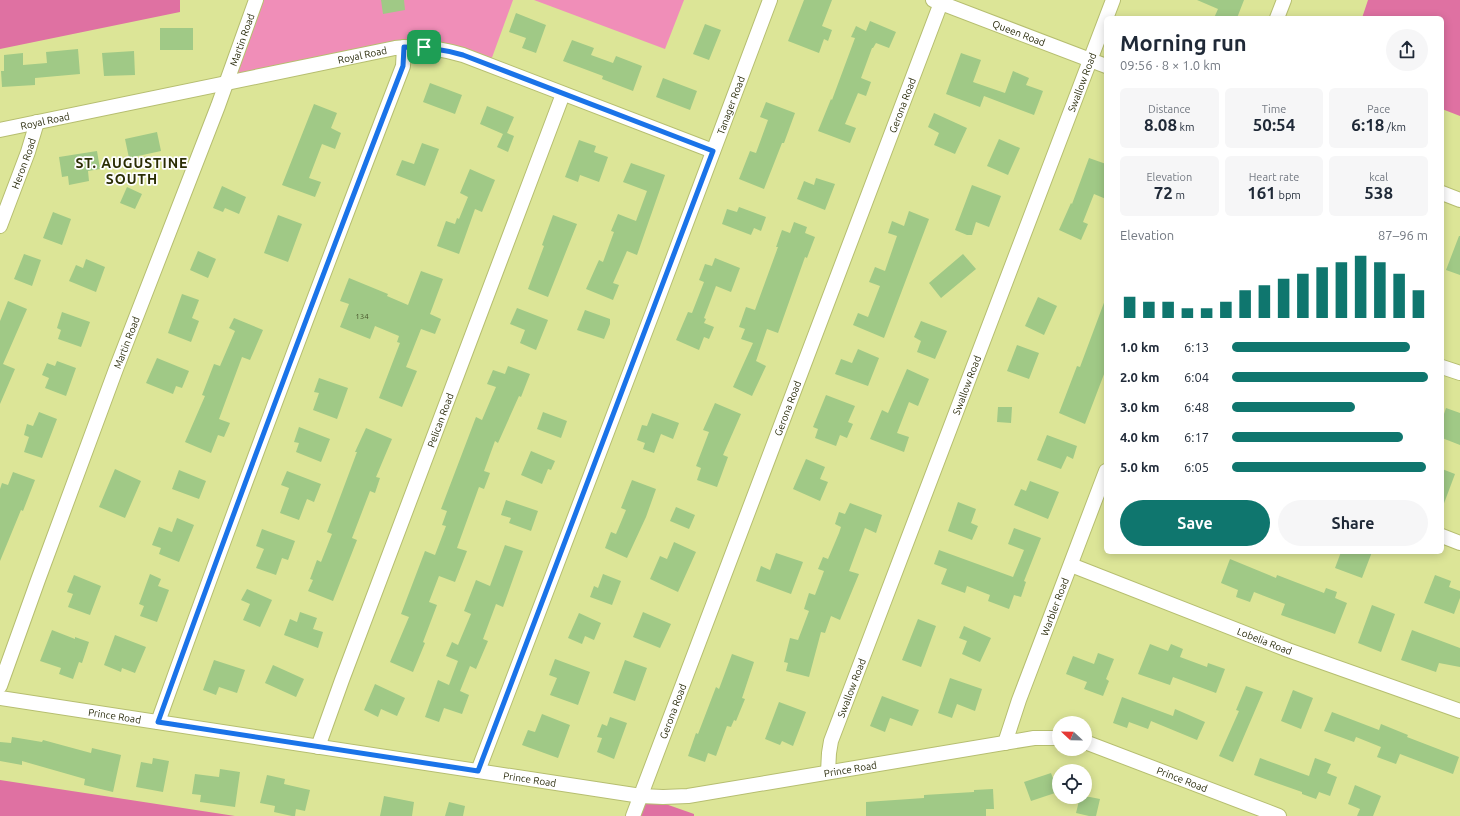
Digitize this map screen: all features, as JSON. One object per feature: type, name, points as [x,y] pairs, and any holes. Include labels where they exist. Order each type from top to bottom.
[{"type":"street","name":"Martin Road","points":[[0,686],[114,376],[218,106],[256,0]]},
{"type":"street","name":"Tanager Road","points":[[478,771],[770,0]]},
{"type":"street","name":"Swallow Road","points":[[1107,16],[1113,0]]},
{"type":"street","points":[[1278,16],[1284,0]]},
{"type":"street","name":"Queen Road","points":[[939,1],[1104,65]]},
{"type":"street","name":"Gerona Road","points":[[633,816],[939,1]]},
{"type":"street","name":"Swallow Road","points":[[828,772],[829,753],[832,741],[1104,23]]},
{"type":"street","name":"Royal Road","points":[[0,130],[404,47],[424,47],[463,55],[713,151]]},
{"type":"street","points":[[158,722],[218,556],[403,66],[404,47]]},
{"type":"street","name":"Pelican Road","points":[[318,747],[344,673],[562,94]]},
{"type":"street","name":"Heron Road","points":[[0,226],[28,152],[37,122]]},
{"type":"street","points":[[1444,195],[1460,200]]},
{"type":"street","points":[[1444,368],[1460,373]]},
{"type":"street","name":"Warbler Road","points":[[1005,742],[1019,700],[1104,476]]},
{"type":"street","points":[[1444,537],[1460,543]]},
{"type":"street","name":"Lobelia Road","points":[[1071,565],[1288,650],[1460,711]]},
{"type":"street","name":"Prince Road","points":[[0,698],[641,796],[663,797],[688,796],[1005,742],[1034,738],[1052,738]]},
{"type":"street","name":"Prince Road","points":[[1092,745],[1279,816]]},
{"type":"shaded area","points":[[0,0],[180,0],[180,12],[0,49]]},
{"type":"shaded area","points":[[256,0],[513,0],[490,63],[438,47],[227,84]]},
{"type":"shaded area","points":[[534,0],[684,0],[665,49]]},
{"type":"shaded area","points":[[1368,0],[1460,0],[1460,116],[1444,110],[1444,16],[1363,16]]},
{"type":"shaded area","points":[[0,780],[235,816],[0,816]]},
{"type":"shaded area","points":[[640,795],[694,814],[694,816],[633,816]]},
{"type":"building","points":[[381,0],[404,0],[405,10],[383,14]]},
{"type":"building","points":[[804,0],[832,0],[822,26],[832,30],[828,41],[824,39],[819,53],[788,41]]},
{"type":"building","points":[[1197,0],[1244,0],[1238,16],[1215,16],[1218,9]]},
{"type":"building","points":[[516,13],[546,25],[536,53],[522,48],[526,38],[509,32]]},
{"type":"building","points":[[870,21],[896,32],[889,48],[876,43],[872,48],[861,78],[871,82],[866,96],[858,93],[845,124],[856,128],[850,143],[818,131],[831,99],[832,100],[855,38],[851,37],[856,26],[866,31]]},
{"type":"building","points":[[705,24],[721,30],[709,60],[693,54]]},
{"type":"building","points":[[160,28],[193,28],[193,50],[160,50]]},
{"type":"building","points":[[572,40],[594,48],[591,55],[613,63],[616,56],[642,66],[633,91],[602,79],[603,76],[563,61]]},
{"type":"building","points":[[78,49],[80,74],[35,78],[35,85],[2,87],[1,71],[4,71],[4,55],[23,53],[23,65],[47,63],[46,52]]},
{"type":"building","points":[[134,51],[135,75],[104,76],[102,53]]},
{"type":"building","points":[[961,53],[981,60],[973,82],[1005,93],[1013,71],[1029,78],[1026,85],[1043,91],[1034,115],[984,96],[980,107],[946,94]]},
{"type":"building","points":[[663,78],[697,91],[690,110],[656,97]]},
{"type":"building","points":[[430,83],[462,95],[455,114],[423,102]]},
{"type":"building","points":[[766,102],[795,113],[764,189],[739,179],[750,151],[756,153],[768,120],[760,117]]},
{"type":"building","points":[[314,104],[337,113],[331,128],[341,133],[335,149],[322,144],[309,178],[321,182],[315,197],[282,185]]},
{"type":"building","points":[[487,106],[514,117],[507,133],[514,136],[508,152],[497,147],[503,134],[480,124]]},
{"type":"building","points":[[934,113],[967,128],[955,154],[934,145],[939,133],[928,127]]},
{"type":"building","points":[[157,132],[161,151],[129,158],[125,139]]},
{"type":"building","points":[[999,139],[1020,148],[1008,175],[987,166]]},
{"type":"building","points":[[579,140],[596,146],[594,152],[608,157],[599,182],[580,175],[578,182],[565,177]]},
{"type":"building","points":[[422,143],[439,149],[425,186],[396,175],[402,160],[414,164]]},
{"type":"building","points":[[97,151],[100,169],[88,171],[89,181],[69,185],[68,176],[62,177],[59,157]]},
{"type":"building","points":[[1089,158],[1104,163],[1104,198],[1094,194],[1083,222],[1088,224],[1081,240],[1059,230],[1071,203],[1072,204]]},
{"type":"building","points":[[631,163],[665,175],[637,255],[627,251],[613,283],[619,285],[613,300],[586,289],[599,260],[603,262],[614,232],[611,231],[618,214],[636,221],[647,191],[623,182]]},
{"type":"building","points":[[470,169],[495,180],[482,212],[475,209],[459,254],[437,246],[446,221],[455,224],[457,218],[459,219],[468,197],[460,193]]},
{"type":"building","points":[[816,178],[835,184],[825,210],[797,199],[804,181],[814,185]]},
{"type":"building","points":[[972,185],[1001,196],[989,227],[976,222],[972,235],[967,235],[955,230]]},
{"type":"building","points":[[222,186],[246,197],[239,214],[225,208],[223,212],[213,208]]},
{"type":"building","points":[[127,187],[142,194],[135,209],[120,203]]},
{"type":"building","points":[[739,207],[766,217],[761,231],[754,228],[751,235],[722,224],[727,209],[737,212]]},
{"type":"building","points":[[909,211],[929,219],[884,338],[853,325],[858,313],[868,317],[880,286],[869,282],[875,267],[885,271],[897,236],[888,233],[892,221],[904,226]]},
{"type":"building","points":[[53,212],[71,219],[62,245],[43,238]]},
{"type":"building","points":[[278,215],[302,224],[288,262],[264,253]]},
{"type":"building","points":[[553,215],[577,224],[548,297],[528,289],[544,246],[542,245]]},
{"type":"building","points":[[794,222],[807,227],[805,233],[815,237],[807,258],[805,257],[778,333],[767,329],[756,361],[766,366],[752,396],[733,387],[753,343],[741,339],[745,329],[739,327],[746,307],[755,310],[778,247],[776,247],[782,230],[790,233]]},
{"type":"building","points":[[1460,236],[1460,275],[1446,270]]},
{"type":"building","points":[[198,251],[216,259],[208,278],[190,270]]},
{"type":"building","points":[[24,254],[41,260],[32,286],[14,279]]},
{"type":"building","points":[[963,254],[976,269],[941,298],[929,283]]},
{"type":"building","points":[[715,258],[740,268],[731,292],[716,286],[704,318],[706,319],[704,323],[714,327],[709,339],[704,337],[699,350],[676,340],[688,312],[692,313],[704,282],[699,280],[705,264],[712,266]]},
{"type":"building","points":[[86,259],[105,267],[96,292],[69,281],[76,265],[83,268]]},
{"type":"building","points":[[421,271],[443,279],[430,314],[441,319],[435,334],[421,329],[406,367],[417,371],[402,407],[379,398],[400,343],[397,342],[399,336],[375,326],[370,339],[340,327],[349,304],[340,301],[349,278],[388,294],[387,296],[408,305]]},
{"type":"building","points":[[182,294],[199,300],[192,318],[199,321],[191,342],[168,333]]},
{"type":"building","points":[[1038,297],[1057,306],[1044,335],[1025,326]]},
{"type":"building","points":[[8,301],[27,309],[3,364],[15,369],[0,404],[0,321]]},
{"type":"building","points":[[1104,303],[1104,374],[1085,424],[1059,413],[1077,366],[1080,367]]},
{"type":"building","points":[[517,308],[548,320],[536,350],[520,343],[525,330],[510,324]]},
{"type":"building","points":[[585,310],[610,319],[610,324],[604,339],[577,330]]},
{"type":"building","points":[[62,312],[90,322],[81,347],[58,339],[61,330],[57,328]]},
{"type":"building","points":[[234,318],[263,330],[250,360],[242,357],[219,419],[230,423],[224,437],[218,435],[211,453],[185,442],[205,396],[202,395],[214,364],[220,366],[235,331],[229,328]]},
{"type":"building","points":[[921,321],[947,331],[935,359],[917,352],[921,341],[914,337]]},
{"type":"building","points":[[1017,345],[1039,353],[1029,379],[1007,371]]},
{"type":"building","points":[[858,349],[879,358],[868,386],[835,374],[841,359],[852,363]]},
{"type":"building","points":[[157,358],[189,371],[182,388],[176,386],[173,394],[146,383]]},
{"type":"building","points":[[57,361],[76,368],[66,396],[45,388],[49,378],[42,375],[47,363],[55,366]]},
{"type":"building","points":[[508,366],[530,374],[521,397],[519,396],[498,443],[495,441],[484,471],[490,473],[484,489],[479,487],[457,548],[467,551],[455,582],[439,576],[429,602],[437,605],[423,642],[425,643],[413,672],[390,662],[409,617],[401,614],[425,551],[435,555],[446,526],[442,525],[447,511],[441,509],[476,417],[482,420],[496,387],[487,384],[493,370],[505,374]]},
{"type":"building","points":[[907,369],[929,379],[918,406],[909,402],[897,433],[909,437],[904,452],[870,439],[882,410],[888,413]]},
{"type":"building","points":[[319,378],[348,388],[337,419],[313,410],[319,393],[314,392]]},
{"type":"building","points":[[826,395],[855,406],[848,422],[853,424],[847,438],[840,435],[836,446],[815,438],[818,429],[813,427]]},
{"type":"building","points":[[715,403],[741,414],[723,455],[728,457],[717,487],[697,480],[701,468],[696,466],[709,432],[703,430]]},
{"type":"building","points":[[998,407],[1012,407],[1011,423],[997,422]]},
{"type":"building","points":[[1446,408],[1460,413],[1460,445],[1444,439],[1444,414]]},
{"type":"building","points":[[39,412],[57,419],[42,458],[24,452],[29,437],[24,435],[27,424],[33,426]]},
{"type":"building","points":[[543,412],[567,421],[561,438],[537,429]]},
{"type":"building","points":[[652,413],[679,423],[673,439],[661,434],[654,453],[643,449],[645,443],[637,440],[642,425],[647,426]]},
{"type":"building","points":[[299,427],[330,439],[321,462],[296,452],[299,443],[294,442]]},
{"type":"building","points":[[366,428],[392,439],[376,477],[380,478],[375,493],[370,491],[352,538],[357,540],[333,601],[308,591],[313,580],[310,579],[317,560],[321,562],[332,534],[327,532],[357,452],[355,452]]},
{"type":"building","points":[[1047,435],[1077,446],[1073,459],[1067,456],[1061,469],[1037,460]]},
{"type":"building","points":[[531,451],[555,461],[551,470],[548,469],[542,484],[521,475]]},
{"type":"building","points":[[806,459],[825,467],[820,479],[828,482],[820,501],[793,489]]},
{"type":"building","points":[[115,469],[141,481],[125,518],[99,507]]},
{"type":"building","points":[[179,470],[206,481],[199,499],[172,489]]},
{"type":"building","points":[[1444,470],[1455,474],[1444,503]]},
{"type":"building","points":[[287,471],[321,484],[314,502],[307,499],[299,520],[280,513],[289,488],[281,485]]},
{"type":"building","points":[[13,472],[35,480],[23,511],[21,510],[0,561],[0,489],[2,483],[8,485]]},
{"type":"building","points":[[632,480],[656,489],[646,517],[627,558],[605,548],[611,532],[616,534],[626,510],[621,508]]},
{"type":"building","points":[[1030,481],[1059,492],[1048,519],[1014,505],[1021,489],[1026,491]]},
{"type":"building","points":[[506,500],[538,511],[531,531],[509,523],[511,518],[501,515]]},
{"type":"building","points":[[958,502],[976,509],[971,523],[978,526],[972,540],[948,531]]},
{"type":"building","points":[[850,503],[882,515],[876,533],[865,528],[849,571],[859,574],[840,620],[831,616],[825,633],[821,632],[809,677],[786,671],[788,663],[784,662],[790,638],[798,640],[809,611],[804,609],[809,593],[815,595],[824,571],[818,569],[823,557],[828,559],[841,527],[835,524],[839,512],[845,514]]},
{"type":"building","points":[[676,507],[695,515],[689,529],[670,521]]},
{"type":"building","points":[[177,518],[194,525],[179,562],[159,554],[161,548],[152,545],[159,527],[172,532]]},
{"type":"building","points":[[1014,528],[1041,538],[1024,581],[1026,582],[1021,597],[1014,595],[1009,609],[988,601],[990,595],[967,586],[965,593],[941,584],[947,569],[934,564],[939,550],[1013,577],[1024,550],[1008,544]]},
{"type":"building","points":[[262,529],[295,541],[288,560],[282,558],[276,575],[256,568],[264,549],[256,546]]},
{"type":"building","points":[[674,542],[696,552],[678,592],[650,579],[660,556],[667,559]]},
{"type":"building","points":[[505,545],[523,551],[503,607],[496,604],[483,639],[488,641],[476,669],[470,666],[460,691],[469,695],[462,714],[444,708],[439,722],[425,717],[438,680],[449,685],[458,661],[446,656],[452,642],[458,645],[471,614],[464,611],[476,580],[490,586]]},
{"type":"building","points":[[776,553],[803,562],[791,594],[756,581],[761,566],[770,570]]},
{"type":"building","points":[[1340,554],[1371,554],[1362,578],[1335,568]]},
{"type":"building","points":[[1230,559],[1276,578],[1277,575],[1324,593],[1326,588],[1337,592],[1335,598],[1347,603],[1335,634],[1281,615],[1285,604],[1254,592],[1250,602],[1236,597],[1238,590],[1221,583]]},
{"type":"building","points":[[150,574],[161,579],[158,586],[169,590],[157,622],[140,616],[144,606],[139,604]]},
{"type":"building","points":[[603,574],[621,581],[612,605],[590,597],[594,586],[598,588]]},
{"type":"building","points":[[74,575],[101,586],[90,615],[68,607],[73,594],[67,592]]},
{"type":"building","points":[[1435,575],[1451,581],[1449,587],[1460,591],[1460,598],[1454,614],[1424,603]]},
{"type":"building","points":[[247,589],[272,600],[260,627],[243,620],[250,604],[241,600]]},
{"type":"building","points":[[1372,605],[1395,614],[1381,652],[1358,643]]},
{"type":"building","points":[[300,612],[317,618],[313,629],[323,632],[318,648],[284,635],[290,619],[297,622]]},
{"type":"building","points":[[643,612],[671,624],[660,648],[633,637]]},
{"type":"building","points":[[579,613],[601,623],[594,640],[585,636],[582,644],[568,638]]},
{"type":"building","points":[[918,619],[936,626],[921,667],[902,660]]},
{"type":"building","points":[[964,626],[991,638],[980,662],[962,654],[967,641],[959,638]]},
{"type":"building","points":[[52,630],[75,639],[75,637],[89,642],[82,663],[79,662],[73,679],[59,674],[61,668],[40,661]]},
{"type":"building","points":[[1412,630],[1460,648],[1460,667],[1439,663],[1436,672],[1401,660]]},
{"type":"building","points":[[115,635],[146,647],[135,673],[122,668],[121,672],[104,665]]},
{"type":"building","points":[[1150,644],[1168,651],[1171,644],[1183,649],[1180,657],[1207,667],[1208,663],[1225,669],[1216,693],[1173,677],[1170,685],[1138,674]]},
{"type":"building","points":[[1098,653],[1114,659],[1106,679],[1109,681],[1103,696],[1084,689],[1087,682],[1066,674],[1073,656],[1094,664]]},
{"type":"building","points":[[732,654],[754,662],[742,698],[745,699],[736,721],[734,720],[731,727],[727,726],[716,756],[708,753],[705,762],[688,756],[696,733],[698,734],[716,687],[719,689]]},
{"type":"building","points":[[555,659],[590,672],[578,705],[550,695],[557,678],[549,675]]},
{"type":"building","points":[[214,660],[245,670],[237,693],[219,687],[216,695],[203,690]]},
{"type":"building","points":[[625,660],[647,668],[635,701],[613,693]]},
{"type":"building","points":[[273,665],[304,679],[296,697],[265,683]]},
{"type":"building","points":[[950,678],[982,689],[975,711],[957,704],[952,718],[938,713]]},
{"type":"building","points":[[375,684],[405,698],[397,716],[381,709],[378,717],[364,710]]},
{"type":"building","points":[[1246,686],[1263,692],[1233,762],[1219,756],[1239,711],[1236,710]]},
{"type":"building","points":[[1293,690],[1313,698],[1301,729],[1281,721]]},
{"type":"building","points":[[882,696],[919,710],[912,726],[890,718],[885,732],[870,726]]},
{"type":"building","points":[[1122,697],[1173,716],[1175,709],[1205,722],[1197,740],[1151,721],[1148,729],[1129,722],[1127,728],[1113,723]]},
{"type":"building","points":[[779,702],[806,712],[793,746],[782,741],[780,745],[765,739]]},
{"type":"building","points":[[1332,712],[1379,730],[1381,724],[1408,735],[1407,737],[1459,757],[1453,774],[1400,754],[1396,764],[1377,757],[1381,747],[1356,737],[1354,742],[1324,731]]},
{"type":"building","points":[[542,714],[570,725],[558,758],[522,745],[528,730],[535,732]]},
{"type":"building","points":[[610,717],[627,723],[614,759],[597,752],[602,738],[597,737],[602,724],[607,726]]},
{"type":"building","points":[[12,737],[42,742],[43,740],[91,753],[92,748],[121,755],[113,792],[84,785],[85,779],[22,761],[22,765],[0,761],[0,742],[11,743]]},
{"type":"building","points":[[153,758],[169,761],[163,792],[136,787],[141,762],[152,764]]},
{"type":"building","points":[[1260,758],[1309,776],[1315,758],[1331,764],[1327,773],[1337,777],[1330,796],[1319,792],[1316,799],[1302,794],[1302,792],[1254,775]]},
{"type":"building","points":[[220,769],[240,772],[235,807],[200,802],[201,795],[192,794],[195,774],[219,777]]},
{"type":"building","points":[[1051,773],[1052,794],[1031,801],[1024,782]]},
{"type":"building","points":[[267,775],[285,779],[284,784],[310,790],[305,811],[296,809],[295,816],[292,816],[274,812],[275,806],[260,803]]},
{"type":"building","points":[[1355,785],[1381,796],[1373,816],[1357,816],[1360,809],[1348,804]]},
{"type":"building","points":[[993,789],[994,809],[986,809],[986,816],[866,816],[866,802],[924,798],[924,795],[974,792],[974,790]]},
{"type":"building","points":[[384,796],[414,802],[412,816],[380,816]]},
{"type":"building","points":[[1092,797],[1100,799],[1096,816],[1076,813],[1078,804],[1092,804]]},
{"type":"building","points":[[449,802],[465,806],[463,816],[445,816]]},
{"type":"district","name":"ST. AUGUSTINE SOUTH","points":[[132,172]]},
{"type":"route","points":[[404,47],[424,47],[463,55],[713,151],[478,771],[158,722],[215,563],[403,66],[404,47]]}]
